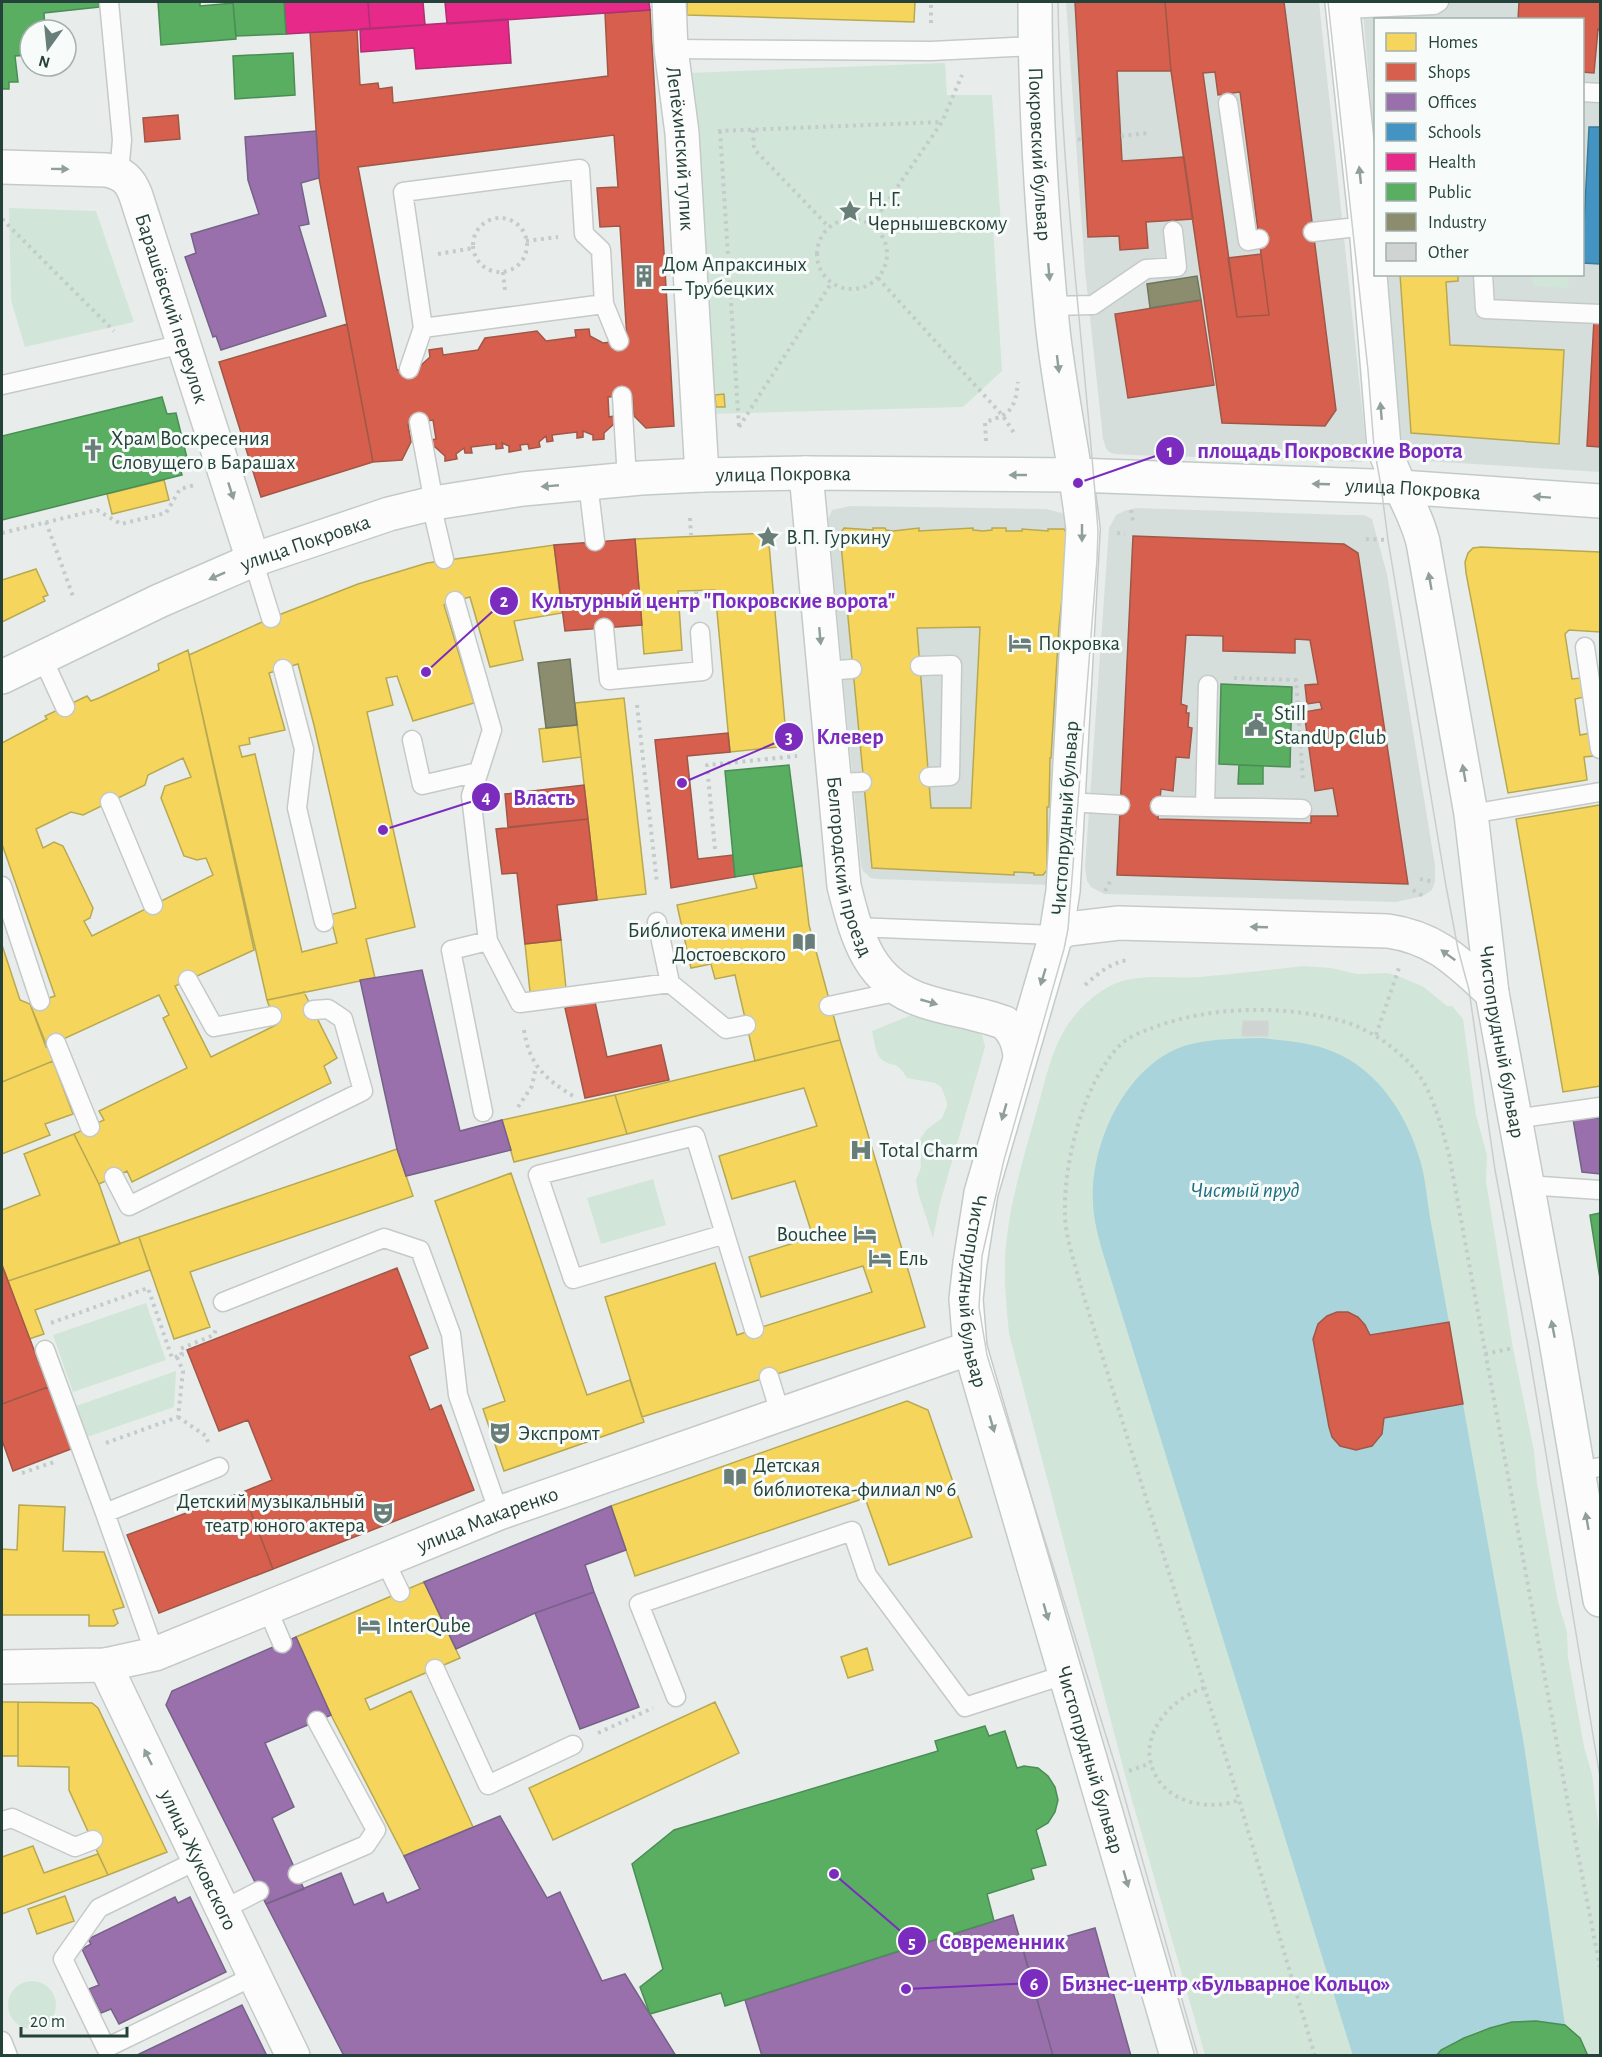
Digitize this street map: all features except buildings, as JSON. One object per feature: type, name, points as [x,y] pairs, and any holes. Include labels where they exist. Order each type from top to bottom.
[{"type":"main road","name":"Лепёхинский тупик","points":[[669,2],[671,49],[682,133],[702,475]]},
{"type":"main road","name":"Покровский бульвар","points":[[1035,2],[1035,46],[1051,306],[1062,396],[1076,475]]},
{"type":"main road","points":[[1342,5],[1369,236],[1384,447],[1400,487]]},
{"type":"main road","points":[[2,167],[106,170],[119,173]]},
{"type":"main road","name":"Барашёвский переулок","points":[[119,173],[128,179],[134,190],[253,560]]},
{"type":"main road","name":"улица Покровка","points":[[2,677],[253,560],[389,514],[433,503],[523,489],[627,479],[702,475],[806,473],[1076,475],[1400,487],[1600,501]]},
{"type":"main road","name":"Белгородский проезд","points":[[806,473],[838,670],[848,783],[844,886],[855,927],[869,958],[884,980],[900,991],[923,1001],[1005,1023],[1013,1031],[1020,1055]]},
{"type":"main road","name":"Чистопрудный бульвар","points":[[1076,475],[1083,529],[1063,891],[1056,935],[981,1193],[969,1263],[966,1299],[970,1348],[1177,2055]]},
{"type":"main road","name":"Чистопрудный бульвар","points":[[1400,487],[1418,523],[1424,542],[1471,814],[1492,993],[1514,1119],[1526,1185],[1589,1469],[1600,1600]]},
{"type":"main road","points":[[1056,935],[1068,929],[1119,923],[1388,931],[1422,938],[1448,954],[1492,993]]},
{"type":"main road","name":"улица Макаренко","points":[[2,1667],[105,1665],[155,1654],[499,1513],[970,1348]]},
{"type":"main road","name":"улица Жуковского","points":[[105,1665],[293,2055]]},
{"type":"lane","points":[[109,2],[122,140],[119,173]]},
{"type":"lane","points":[[1342,5],[1434,4],[1439,2]]},
{"type":"lane","points":[[671,49],[931,51],[1035,46]]},
{"type":"lane","points":[[1584,92],[1600,93]]},
{"type":"lane","points":[[1228,103],[1248,241],[1259,239]]},
{"type":"lane","points":[[409,369],[423,328],[403,192],[580,169],[584,234],[601,250],[604,304],[619,341]]},
{"type":"lane","points":[[1051,306],[1093,305],[1146,269],[1177,267],[1173,231]]},
{"type":"lane","points":[[1313,232],[1369,236]]},
{"type":"lane","points":[[1483,276],[1485,309],[1600,314]]},
{"type":"lane","points":[[423,328],[604,304]]},
{"type":"lane","points":[[2,385],[183,344]]},
{"type":"lane","points":[[622,396],[627,479]]},
{"type":"lane","points":[[418,422],[444,559]]},
{"type":"lane","points":[[588,483],[595,541]]},
{"type":"lane","points":[[253,560],[271,618]]},
{"type":"lane","points":[[455,601],[492,730],[471,796],[488,941],[520,1002],[670,983]]},
{"type":"lane","points":[[604,628],[609,680],[704,671],[700,632]]},
{"type":"lane","points":[[1585,647],[1600,749]]},
{"type":"lane","points":[[42,657],[65,707]]},
{"type":"lane","points":[[920,666],[952,665],[951,776],[929,777]]},
{"type":"lane","points":[[283,669],[304,749],[297,808],[324,922]]},
{"type":"lane","points":[[1204,807],[1208,686]]},
{"type":"lane","points":[[412,740],[422,785],[478,772]]},
{"type":"lane","points":[[1471,814],[1600,792]]},
{"type":"lane","points":[[110,802],[153,905]]},
{"type":"lane","points":[[1068,802],[1120,805]]},
{"type":"lane","points":[[1160,806],[1302,809]]},
{"type":"lane","points":[[2,886],[40,1001]]},
{"type":"lane","points":[[657,922],[670,983],[726,1029],[746,1025]]},
{"type":"lane","points":[[855,927],[1056,935]]},
{"type":"lane","points":[[483,1112],[451,950],[488,941]]},
{"type":"lane","points":[[188,980],[214,1027],[272,1016]]},
{"type":"lane","points":[[829,1006],[900,991]]},
{"type":"lane","points":[[114,1177],[129,1206],[363,1090],[343,1019],[328,1009],[313,1010]]},
{"type":"lane","points":[[56,1042],[90,1127]]},
{"type":"lane","points":[[1514,1119],[1600,1107]]},
{"type":"lane","points":[[725,1234],[573,1279],[538,1175],[695,1136],[725,1234],[754,1329]]},
{"type":"lane","points":[[1526,1185],[1600,1190]]},
{"type":"lane","points":[[223,1302],[384,1238],[420,1250],[451,1334],[458,1395],[499,1513]]},
{"type":"lane","points":[[45,1350],[155,1654]]},
{"type":"lane","points":[[769,1377],[780,1413]]},
{"type":"lane","points":[[105,1513],[219,1467]]},
{"type":"lane","points":[[676,1697],[639,1604],[852,1531],[867,1575],[965,1707],[1064,1675]]},
{"type":"lane","points":[[384,1559],[399,1592]]},
{"type":"lane","points":[[267,1608],[282,1643]]},
{"type":"lane","points":[[435,1669],[488,1785],[573,1745]]},
{"type":"lane","points":[[298,1874],[366,1845],[376,1830],[316,1721]]},
{"type":"lane","points":[[2,1821],[12,1818],[75,1847],[93,1840]]},
{"type":"lane","points":[[198,1860],[99,1908],[63,1959],[106,2048],[254,1976]]},
{"type":"lane","points":[[222,1910],[259,1891]]},
{"type":"lane","points":[[2,2041],[8,2055]]},
{"type":"path","points":[[872,224],[942,122],[965,68]]},
{"type":"path","points":[[682,133],[942,122]]},
{"type":"path","points":[[753,130],[754,149],[830,227]]},
{"type":"path","points":[[720,131],[739,427],[832,282]]},
{"type":"path","points":[[1121,136],[1149,133]]},
{"type":"path","points":[[496,218],[506,218],[522,228],[526,237],[525,256],[520,264],[503,273],[494,272],[477,262],[473,248],[474,235],[479,226],[487,220],[496,218]]},
{"type":"path","points":[[850,218],[872,224],[882,235],[887,250],[886,265],[878,278],[859,288],[845,288],[832,282],[819,266],[817,252],[821,238],[836,222],[850,218]]},
{"type":"path","points":[[2,219],[117,333]]},
{"type":"path","points":[[412,257],[473,248]]},
{"type":"path","points":[[878,278],[1003,416],[1016,436]]},
{"type":"path","points":[[986,444],[986,422],[1003,416],[1016,402],[1018,382]]},
{"type":"path","points":[[2,533],[97,510],[121,524],[166,513],[180,489],[201,484]]},
{"type":"path","points":[[690,518],[691,535]]},
{"type":"path","points":[[46,522],[74,599]]},
{"type":"path","points":[[1366,539],[1378,540]]},
{"type":"path","points":[[634,677],[657,883]]},
{"type":"path","points":[[1208,686],[1218,678],[1296,680],[1304,768],[1302,809]]},
{"type":"path","points":[[715,849],[707,765],[798,756]]},
{"type":"path","points":[[1420,879],[1434,882]]},
{"type":"path","points":[[1413,890],[1423,896]]},
{"type":"path","points":[[1376,1035],[1398,976]]},
{"type":"path","points":[[520,1002],[526,1045],[536,1066],[553,1084],[573,1096]]},
{"type":"path","points":[[1315,2055],[1071,1249],[1065,1217],[1067,1181],[1074,1141],[1098,1076],[1121,1044],[1165,1023],[1226,1011],[1302,1014],[1345,1022],[1376,1035],[1405,1058],[1423,1082],[1437,1111],[1449,1154],[1600,1967]]},
{"type":"path","points":[[518,1107],[532,1086],[536,1066]]},
{"type":"path","points":[[45,1350],[52,1322],[148,1288],[172,1359],[182,1355],[180,1349],[214,1335],[223,1302]]},
{"type":"path","points":[[1485,1354],[1513,1348]]},
{"type":"path","points":[[177,1357],[183,1371],[178,1417]]},
{"type":"path","points":[[22,1473],[178,1417]]},
{"type":"path","points":[[178,1417],[206,1436]]},
{"type":"path","points":[[1204,1688],[1177,1700],[1162,1716],[1152,1739],[1151,1763],[1155,1773],[1167,1789],[1183,1800],[1208,1806],[1239,1800]]},
{"type":"path","points":[[573,1745],[676,1697]]},
{"type":"path","points":[[1125,1772],[1151,1763]]},
{"type":"shaded area","points":[[1066,2],[1319,2],[1367,454],[1362,462],[1132,455],[1115,454],[1106,448],[1103,439],[1085,271]]},
{"type":"shaded area","points":[[1362,2],[1600,2],[1600,472],[1425,461],[1410,457],[1404,452],[1400,447],[1385,276],[1584,276],[1584,18],[1374,18],[1374,137]]},
{"type":"shaded area","points":[[850,506],[1046,509],[1068,517],[1049,885],[877,879],[871,878],[863,871],[828,519],[832,510]]},
{"type":"shaded area","points":[[1136,508],[1364,515],[1372,519],[1387,574],[1435,865],[1435,881],[1432,890],[1423,896],[1396,902],[1104,894],[1091,887],[1087,881],[1085,867],[1109,528],[1116,515]]},
{"type":"green space","points":[[945,63],[947,95],[992,95],[1001,225],[993,226],[1002,371],[963,407],[709,414],[687,73]]},
{"type":"green space","points":[[9,208],[96,211],[134,322],[25,347],[11,300]]},
{"type":"green space","points":[[1533,276],[1569,276],[1568,288],[1533,286]]},
{"type":"green space","points":[[1303,966],[1331,968],[1357,974],[1387,973],[1398,976],[1424,987],[1447,1006],[1452,1006],[1463,1019],[1476,1115],[1487,1155],[1486,1181],[1513,1348],[1534,1451],[1537,1483],[1558,1602],[1567,1632],[1568,1657],[1584,1747],[1592,1774],[1600,1839],[1600,2055],[1205,2055],[1128,1786],[1009,1334],[1005,1261],[1013,1202],[1056,1047],[1070,1022],[1092,998],[1114,984],[1134,979],[1199,977]]},
{"type":"green space","points":[[914,1014],[978,1031],[982,1034],[985,1047],[940,1203],[933,1238],[916,1180],[921,1167],[919,1141],[926,1130],[942,1118],[947,1106],[946,1099],[941,1087],[935,1083],[907,1078],[897,1066],[881,1059],[876,1050],[872,1031]]},
{"type":"green space","points":[[653,1179],[666,1225],[601,1244],[587,1198]]},
{"type":"green space","points":[[146,1303],[166,1360],[73,1392],[53,1335]]},
{"type":"green space","points":[[176,1371],[174,1407],[87,1437],[76,1406]]},
{"type":"green space","points":[[32,1981],[49,1988],[56,2005],[49,2022],[32,2029],[15,2022],[8,2005],[15,1988]]},
{"type":"water","name":"Чистый пруд","points":[[1262,1038],[1316,1046],[1350,1060],[1364,1070],[1389,1096],[1399,1111],[1420,1160],[1449,1322],[1370,1335],[1356,1316],[1346,1312],[1337,1312],[1320,1322],[1315,1332],[1314,1345],[1330,1432],[1345,1447],[1354,1450],[1372,1445],[1379,1439],[1383,1430],[1384,1418],[1463,1404],[1524,1745],[1565,2025],[1526,2021],[1504,2024],[1462,2038],[1436,2055],[1353,2056],[1110,1276],[1095,1223],[1093,1192],[1095,1168],[1101,1144],[1121,1099],[1153,1063],[1172,1051],[1204,1041]]},
{"type":"tram line","points":[[1058,2],[1064,134],[1093,465],[1098,531],[1097,560],[1068,929],[1004,1160],[982,1256],[979,1307],[987,1355],[1118,1774],[1198,2056]]},
{"type":"tram line","points":[[1328,2],[1368,370],[1374,447],[1388,540],[1446,886],[1458,949],[1469,990],[1495,1170],[1528,1346],[1600,1777]]},
{"type":"place","name":"Н. Г. Чернышевскому","points":[[850,211]]},
{"type":"place","name":"Дом Апраксиных — Трубецких","points":[[644,276]]},
{"type":"place","name":"Храм Воскресения Словущего в Барашах","points":[[93,450]]},
{"type":"place","name":"площадь Покровские Ворота","points":[[1078,483]]},
{"type":"place","name":"В.П. Гуркину","points":[[768,537]]},
{"type":"place","name":"Покровка","points":[[1020,643]]},
{"type":"place","name":"Культурный центр \"Покровские ворота\"","points":[[426,672]]},
{"type":"place","name":"Still StandUp Club","points":[[1256,725]]},
{"type":"place","name":"Клевер","points":[[682,783]]},
{"type":"place","name":"Власть","points":[[383,830]]},
{"type":"place","name":"Библиотека имени Достоевского","points":[[804,942]]},
{"type":"place","name":"Total Charm","points":[[861,1150]]},
{"type":"place","name":"Bouchee","points":[[865,1234]]},
{"type":"place","name":"Ель","points":[[880,1258]]},
{"type":"place","name":"Экспромт","points":[[500,1433]]},
{"type":"place","name":"Детская библиотека-филиал № 6","points":[[735,1477]]},
{"type":"place","name":"Детский музыкальный театр юного актера","points":[[383,1513]]},
{"type":"place","name":"InterQube","points":[[369,1625]]},
{"type":"place","name":"Современник","points":[[834,1874]]},
{"type":"place","name":"Бизнес-центр «Бульварное Кольцо»","points":[[906,1989]]}]
